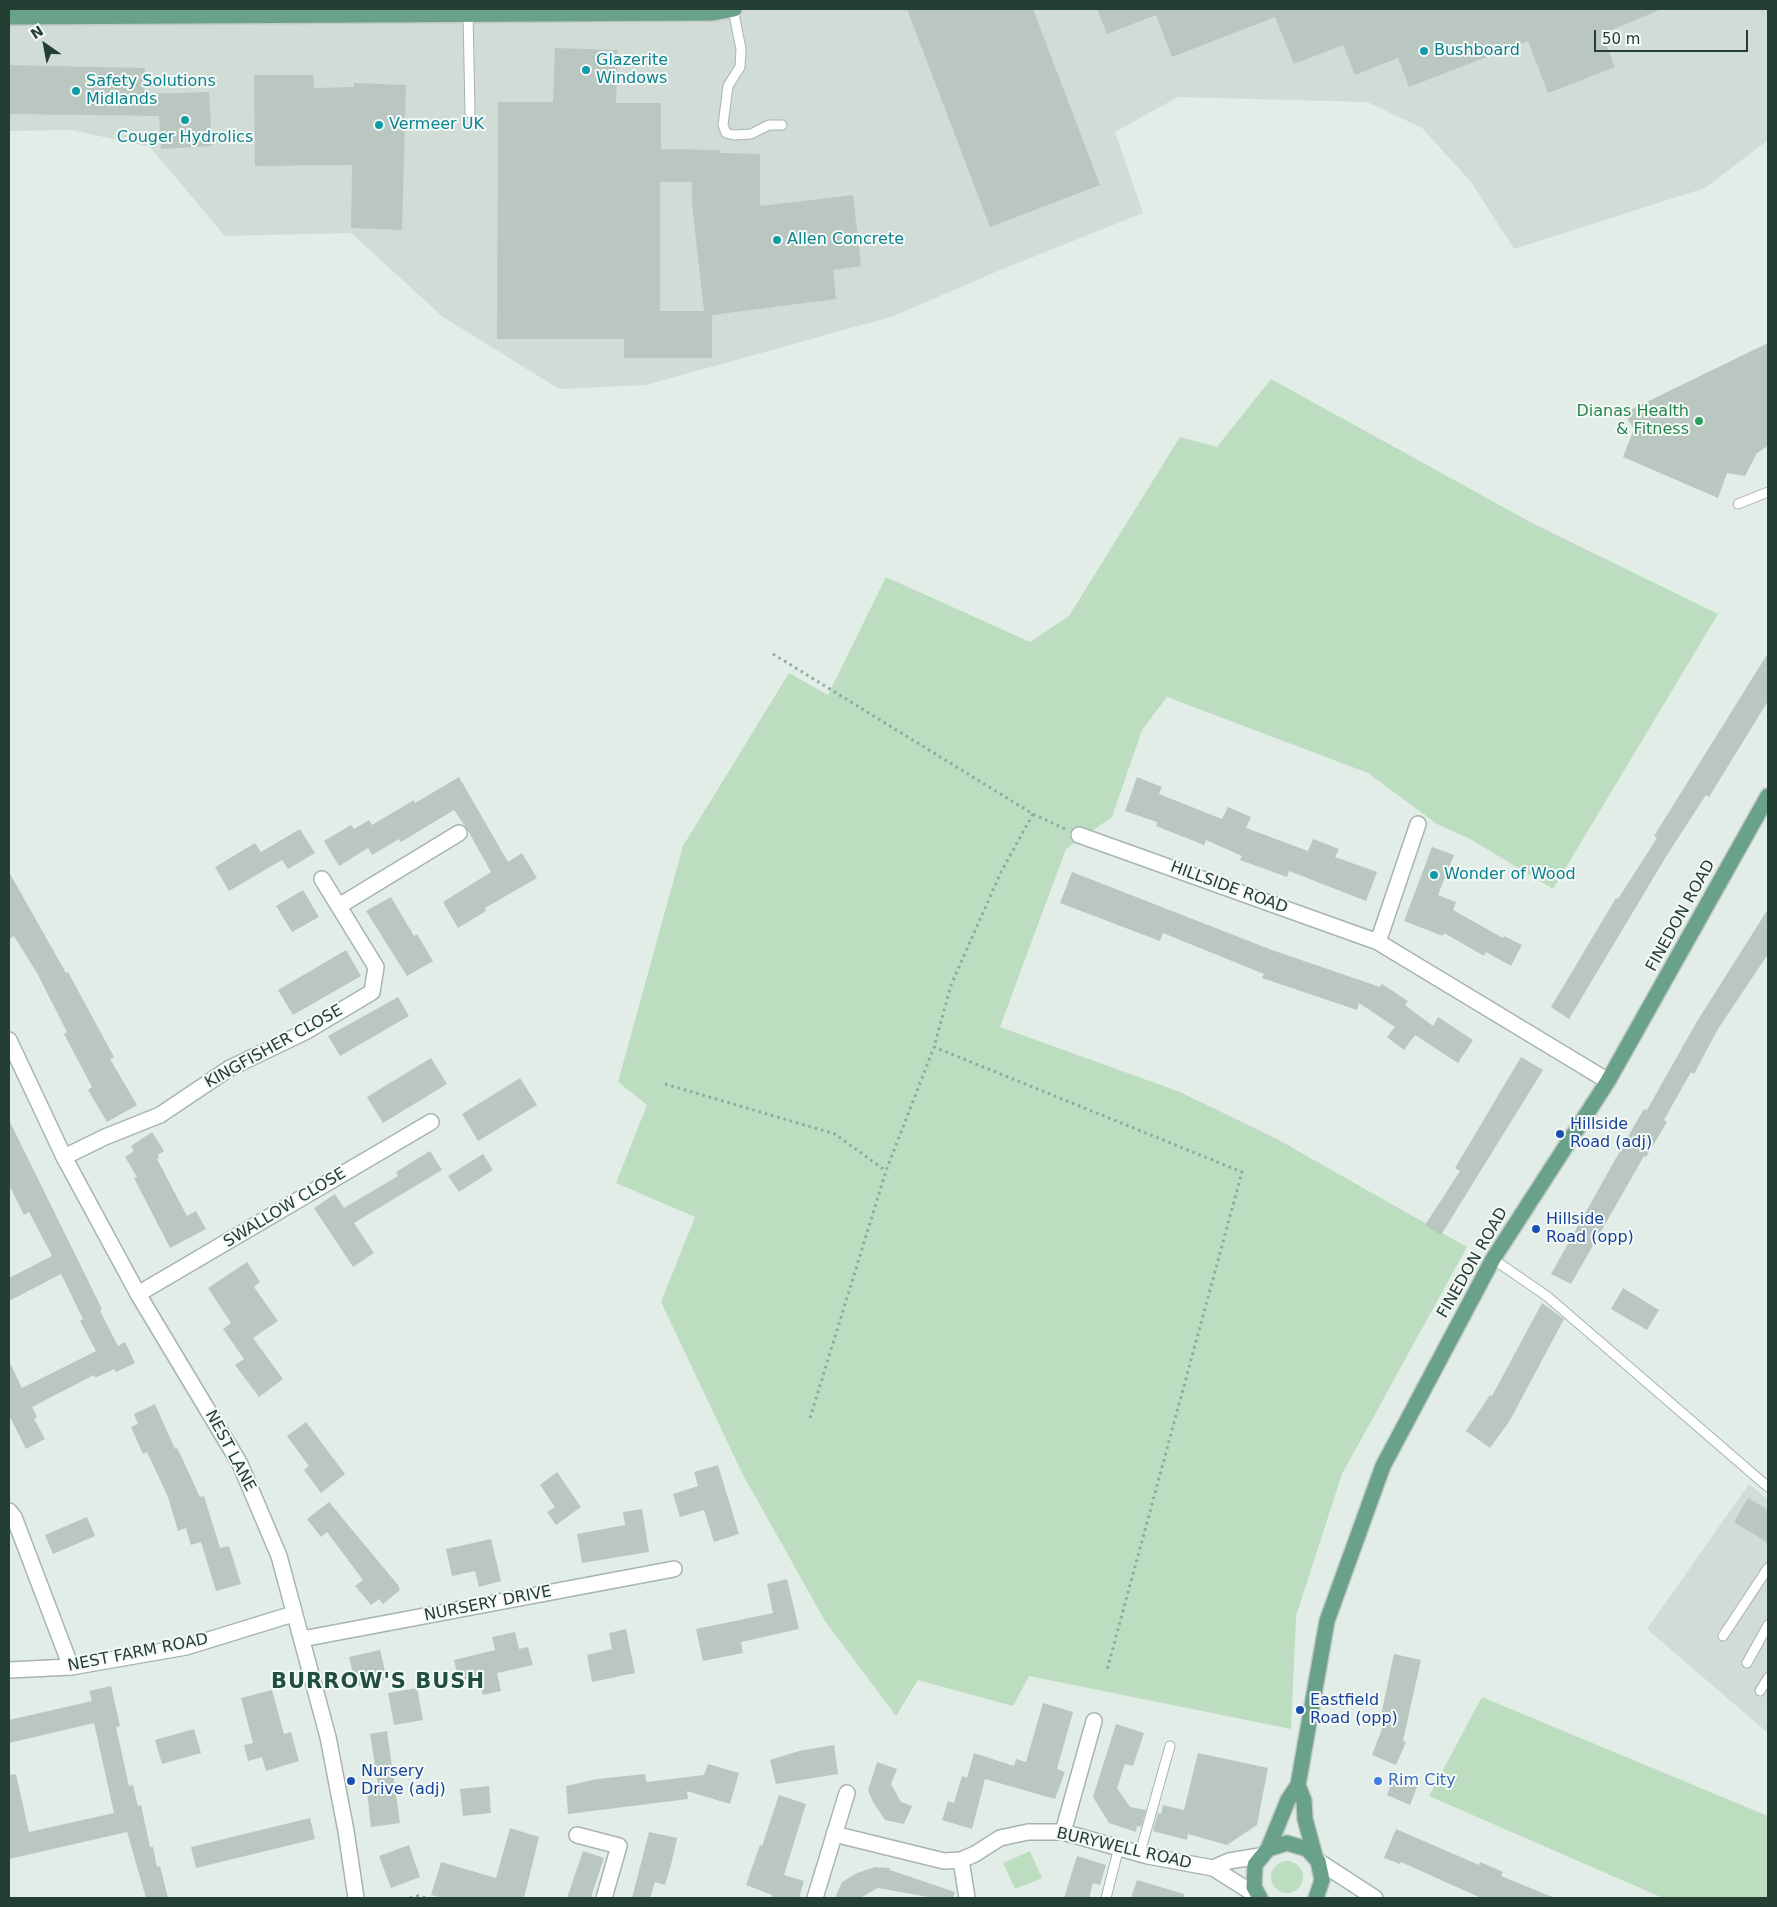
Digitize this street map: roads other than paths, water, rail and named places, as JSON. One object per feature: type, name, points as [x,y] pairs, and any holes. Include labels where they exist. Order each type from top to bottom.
[{"type":"main road","points":[[9,18],[713,13],[734,9]]},
{"type":"main road","name":"FINEDON ROAD","points":[[1259,1898],[1253,1876],[1255,1866],[1264,1853],[1288,1800],[1298,1785],[1327,1621],[1383,1466],[1492,1259],[1608,1081],[1768,796]]},
{"type":"main road","name":"FINEDON ROAD","points":[[1298,1785],[1304,1801],[1305,1819],[1322,1880],[1316,1898]]},
{"type":"main road","points":[[1264,1853],[1287,1843],[1308,1849],[1317,1859]]},
{"type":"street","points":[[1378,942],[1418,824]]},
{"type":"street","points":[[340,906],[459,833]]},
{"type":"street","name":"HILLSIDE ROAD","points":[[1079,835],[1378,942],[1608,1081]]},
{"type":"street","name":"KINGFISHER CLOSE","points":[[64,1157],[105,1137],[160,1115],[230,1068],[304,1032],[372,992],[376,967],[322,879]]},
{"type":"street","name":"NEST LANE","points":[[9,1040],[64,1157],[138,1294],[240,1464],[279,1556],[293,1614],[302,1638],[328,1737],[346,1830],[356,1898]]},
{"type":"street","name":"SWALLOW CLOSE","points":[[138,1294],[431,1122]]},
{"type":"street","points":[[9,1511],[14,1517],[71,1667]]},
{"type":"street","name":"NURSERY DRIVE","points":[[302,1638],[674,1569]]},
{"type":"street","name":"NEST FARM ROAD","points":[[9,1670],[71,1667],[186,1647],[293,1614]]},
{"type":"street","points":[[1063,1832],[1094,1721]]},
{"type":"street","points":[[815,1898],[847,1793]]},
{"type":"street","name":"BURYWELL ROAD","points":[[834,1834],[944,1861],[960,1860],[975,1854],[1000,1838],[1028,1832],[1063,1832],[1140,1853],[1213,1868],[1259,1898]]},
{"type":"street","points":[[577,1835],[619,1846],[604,1898]]},
{"type":"street","name":"BURYWELL ROAD","points":[[1213,1868],[1229,1861],[1264,1853]]},
{"type":"street","points":[[1317,1859],[1375,1898]]},
{"type":"street","points":[[960,1860],[967,1898]]},
{"type":"lane","points":[[734,9],[741,49],[740,67],[728,86],[723,125],[726,133],[734,135],[751,134],[769,126],[782,125]]},
{"type":"lane","points":[[468,14],[470,113]]},
{"type":"lane","points":[[1738,504],[1768,491]]},
{"type":"lane","points":[[1492,1259],[1548,1297],[1768,1486]]},
{"type":"lane","points":[[1723,1636],[1768,1568]]},
{"type":"lane","points":[[1747,1663],[1768,1625]]},
{"type":"lane","points":[[1760,1691],[1768,1678]]},
{"type":"lane","points":[[1140,1853],[1170,1746]]},
{"type":"lane","points":[[1106,1898],[1119,1847]]},
{"type":"place","name":"Bushboard","points":[[1424,51]]},
{"type":"place","name":"Glazerite Windows","points":[[586,70]]},
{"type":"place","name":"Safety Solutions Midlands","points":[[76,91]]},
{"type":"place","name":"Couger Hydrolics","points":[[185,120]]},
{"type":"place","name":"Vermeer UK","points":[[379,125]]},
{"type":"place","name":"Allen Concrete","points":[[777,240]]},
{"type":"place","name":"Dianas Health & Fitness","points":[[1699,421]]},
{"type":"place","name":"Wonder of Wood","points":[[1434,875]]},
{"type":"place","name":"Hillside Road (adj)","points":[[1560,1134]]},
{"type":"place","name":"Hillside Road (opp)","points":[[1536,1229]]},
{"type":"place","name":"Eastfield Road (opp)","points":[[1300,1710]]},
{"type":"place","name":"Nursery Drive (adj)","points":[[351,1781]]},
{"type":"place","name":"Rim City","points":[[1378,1781]]},
{"type":"district","name":"BURROW'S BUSH","points":[[378,1683]]}]
